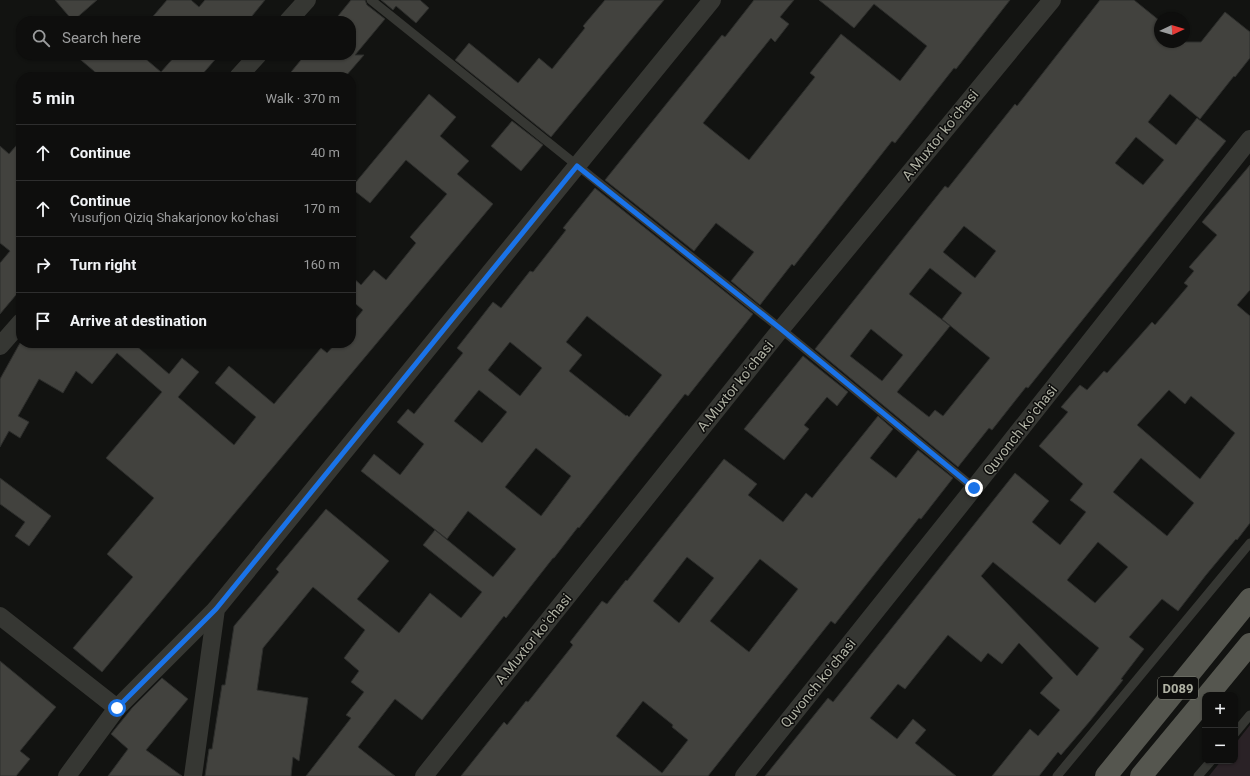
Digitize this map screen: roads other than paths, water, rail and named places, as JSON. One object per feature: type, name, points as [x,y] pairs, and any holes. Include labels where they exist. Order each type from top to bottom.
[{"type":"main road","name":"D089","points":[[1106,776],[1250,599]]},
{"type":"main road","name":"D089","points":[[1210,692],[1250,644]]},
{"type":"main road","name":"D089","points":[[1141,776],[1202,703]]},
{"type":"street","points":[[292,16],[306,0]]},
{"type":"street","points":[[67,776],[117,708],[216,609],[712,0]]},
{"type":"street","name":"A.Muxtor koʻchasi","points":[[424,776],[781,329],[1052,0]]},
{"type":"street","points":[[243,72],[253,60]]},
{"type":"street","name":"Quvonch koʻchasi","points":[[744,776],[1250,139]]},
{"type":"street","points":[[0,346],[16,328]]},
{"type":"street","points":[[192,776],[216,609]]},
{"type":"street","points":[[0,616],[117,708]]},
{"type":"lane","points":[[371,0],[781,329],[974,488]]},
{"type":"lane","points":[[1057,776],[1250,543]]},
{"type":"lane","points":[[1238,729],[1250,715]]},
{"type":"lane","points":[[1198,776],[1208,764]]}]
